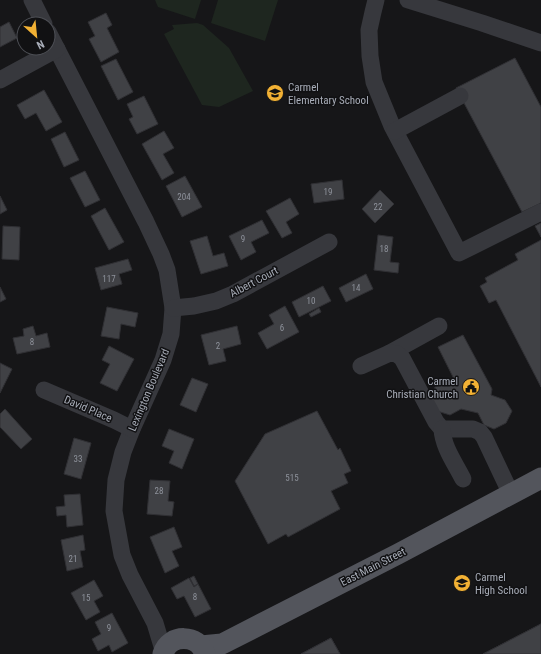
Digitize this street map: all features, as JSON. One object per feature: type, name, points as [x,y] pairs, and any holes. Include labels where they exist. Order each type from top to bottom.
[{"type":"main road","name":"East Main Street","points":[[203,650],[222,644],[541,478]]},
{"type":"main road","name":"East Main Street","points":[[223,654],[541,489]]},
{"type":"main road","points":[[164,653],[168,645],[181,638],[188,638],[195,641],[203,650]]},
{"type":"street","points":[[32,0],[40,16]]},
{"type":"street","points":[[376,0],[369,30],[370,56],[374,82],[395,131],[459,253],[541,212]]},
{"type":"street","points":[[408,0],[541,42]]},
{"type":"street","points":[[0,80],[57,50]]},
{"type":"street","name":"Lexington Boulevard","points":[[57,50],[161,254],[166,270],[173,308],[171,334],[163,360],[123,452],[116,480],[114,511],[122,555],[155,624],[164,653]]},
{"type":"street","points":[[395,131],[460,96]]},
{"type":"street","name":"Albert Court","points":[[173,308],[194,306],[216,301],[233,294],[329,242]]},
{"type":"street","points":[[361,366],[390,353],[439,326]]},
{"type":"street","points":[[390,353],[397,354],[402,358],[436,422],[442,429],[445,443],[463,479]]},
{"type":"street","name":"David Place","points":[[44,390],[132,429]]},
{"type":"street","points":[[442,429],[462,428],[473,429],[480,432],[484,437],[512,494]]},
{"type":"street","points":[[155,624],[160,629],[181,638]]},
{"type":"shaded area","points":[[155,0],[201,0],[195,19],[158,7]]},
{"type":"shaded area","points":[[218,0],[278,0],[265,41],[211,23]]},
{"type":"shaded area","points":[[197,23],[203,25],[229,48],[253,91],[219,107],[202,105],[164,34],[174,29],[172,25]]},
{"type":"building","points":[[106,13],[112,25],[107,28],[119,52],[101,62],[89,39],[95,36],[88,22]]},
{"type":"building","points":[[9,22],[16,39],[0,47],[0,27]]},
{"type":"building","points":[[515,58],[541,107],[541,203],[522,212],[456,88]]},
{"type":"building","points":[[116,59],[133,92],[118,100],[101,66]]},
{"type":"building","points":[[44,90],[62,122],[46,131],[36,113],[25,119],[17,105]]},
{"type":"building","points":[[144,96],[158,124],[137,134],[129,119],[133,117],[127,104]]},
{"type":"building","points":[[164,131],[174,148],[163,154],[174,173],[162,180],[142,144]]},
{"type":"building","points":[[65,132],[79,160],[64,167],[51,139]]},
{"type":"building","points":[[85,171],[100,200],[85,207],[70,178]]},
{"type":"building","points":[[185,176],[202,207],[182,217],[166,186]]},
{"type":"building","points":[[342,180],[344,199],[314,203],[311,184]]},
{"type":"building","points":[[380,190],[394,204],[375,223],[362,209]]},
{"type":"building","points":[[0,196],[7,210],[0,214]]},
{"type":"building","points":[[290,198],[299,214],[286,222],[292,233],[282,238],[266,211]]},
{"type":"building","points":[[105,208],[124,242],[109,250],[91,216]]},
{"type":"building","points":[[262,220],[269,233],[251,242],[256,252],[241,260],[229,236]]},
{"type":"building","points":[[541,223],[541,237],[535,226]]},
{"type":"building","points":[[3,226],[20,227],[19,260],[2,259]]},
{"type":"building","points":[[378,235],[393,237],[390,262],[399,263],[398,273],[374,270]]},
{"type":"building","points":[[207,236],[213,256],[224,253],[228,266],[201,274],[190,241]]},
{"type":"building","points":[[541,240],[541,387],[496,300],[489,303],[480,286],[487,282],[485,278],[518,260],[515,254]]},
{"type":"building","points":[[128,259],[132,270],[119,274],[122,284],[101,290],[95,268]]},
{"type":"building","points":[[366,274],[373,289],[346,302],[339,288]]},
{"type":"building","points":[[323,286],[331,301],[299,317],[292,302]]},
{"type":"building","points":[[0,287],[6,299],[0,302]]},
{"type":"building","points":[[285,306],[299,332],[267,349],[258,333],[274,324],[269,315]]},
{"type":"building","points":[[107,307],[138,313],[135,327],[121,324],[119,339],[101,336]]},
{"type":"building","points":[[319,308],[321,312],[311,317],[309,314]]},
{"type":"building","points":[[33,326],[36,336],[47,333],[50,347],[17,354],[13,338],[24,336],[23,329]]},
{"type":"building","points":[[237,326],[241,344],[223,349],[226,361],[209,365],[201,335]]},
{"type":"building","points":[[463,335],[492,389],[491,395],[505,400],[512,411],[506,423],[494,429],[484,425],[478,413],[461,409],[450,415],[437,411],[431,398],[435,387],[454,379],[438,347]]},
{"type":"building","points":[[109,346],[134,359],[117,391],[100,383],[110,364],[102,360]]},
{"type":"building","points":[[0,363],[12,369],[0,393]]},
{"type":"building","points":[[192,378],[208,384],[196,412],[180,405]]},
{"type":"building","points":[[5,409],[32,439],[21,449],[0,427],[0,414]]},
{"type":"building","points":[[317,411],[338,450],[340,448],[351,471],[344,474],[348,483],[331,491],[340,509],[288,537],[286,534],[268,544],[235,481],[265,434]]},
{"type":"building","points":[[169,429],[194,439],[182,469],[169,463],[174,451],[162,446]]},
{"type":"building","points":[[74,438],[91,443],[81,479],[64,474]]},
{"type":"building","points":[[150,480],[170,481],[168,501],[174,502],[172,516],[147,514]]},
{"type":"building","points":[[80,494],[83,525],[67,527],[66,515],[57,516],[56,507],[65,506],[64,495]]},
{"type":"building","points":[[174,527],[182,547],[172,551],[179,566],[165,573],[150,537]]},
{"type":"building","points":[[83,535],[85,550],[80,551],[83,567],[67,571],[61,540]]},
{"type":"building","points":[[194,576],[198,584],[194,586],[190,578]]},
{"type":"building","points":[[189,578],[194,587],[198,584],[211,609],[195,617],[184,596],[177,599],[171,588]]},
{"type":"building","points":[[94,580],[103,596],[94,601],[100,612],[86,620],[71,593]]},
{"type":"building","points":[[112,613],[128,643],[112,652],[109,645],[98,651],[92,639],[101,634],[95,622]]},
{"type":"building","points":[[541,624],[541,654],[483,654],[539,625]]},
{"type":"building","points":[[541,624],[541,654],[483,654],[539,625]]},
{"type":"building","points":[[331,638],[340,654],[301,654]]},
{"type":"building","points":[[331,638],[340,654],[301,654]]},
{"type":"place","name":"Carmel Elementary School","points":[[275,93]]},
{"type":"place","name":"Carmel Christian Church","points":[[471,387]]},
{"type":"place","name":"Carmel High School","points":[[462,583]]}]
